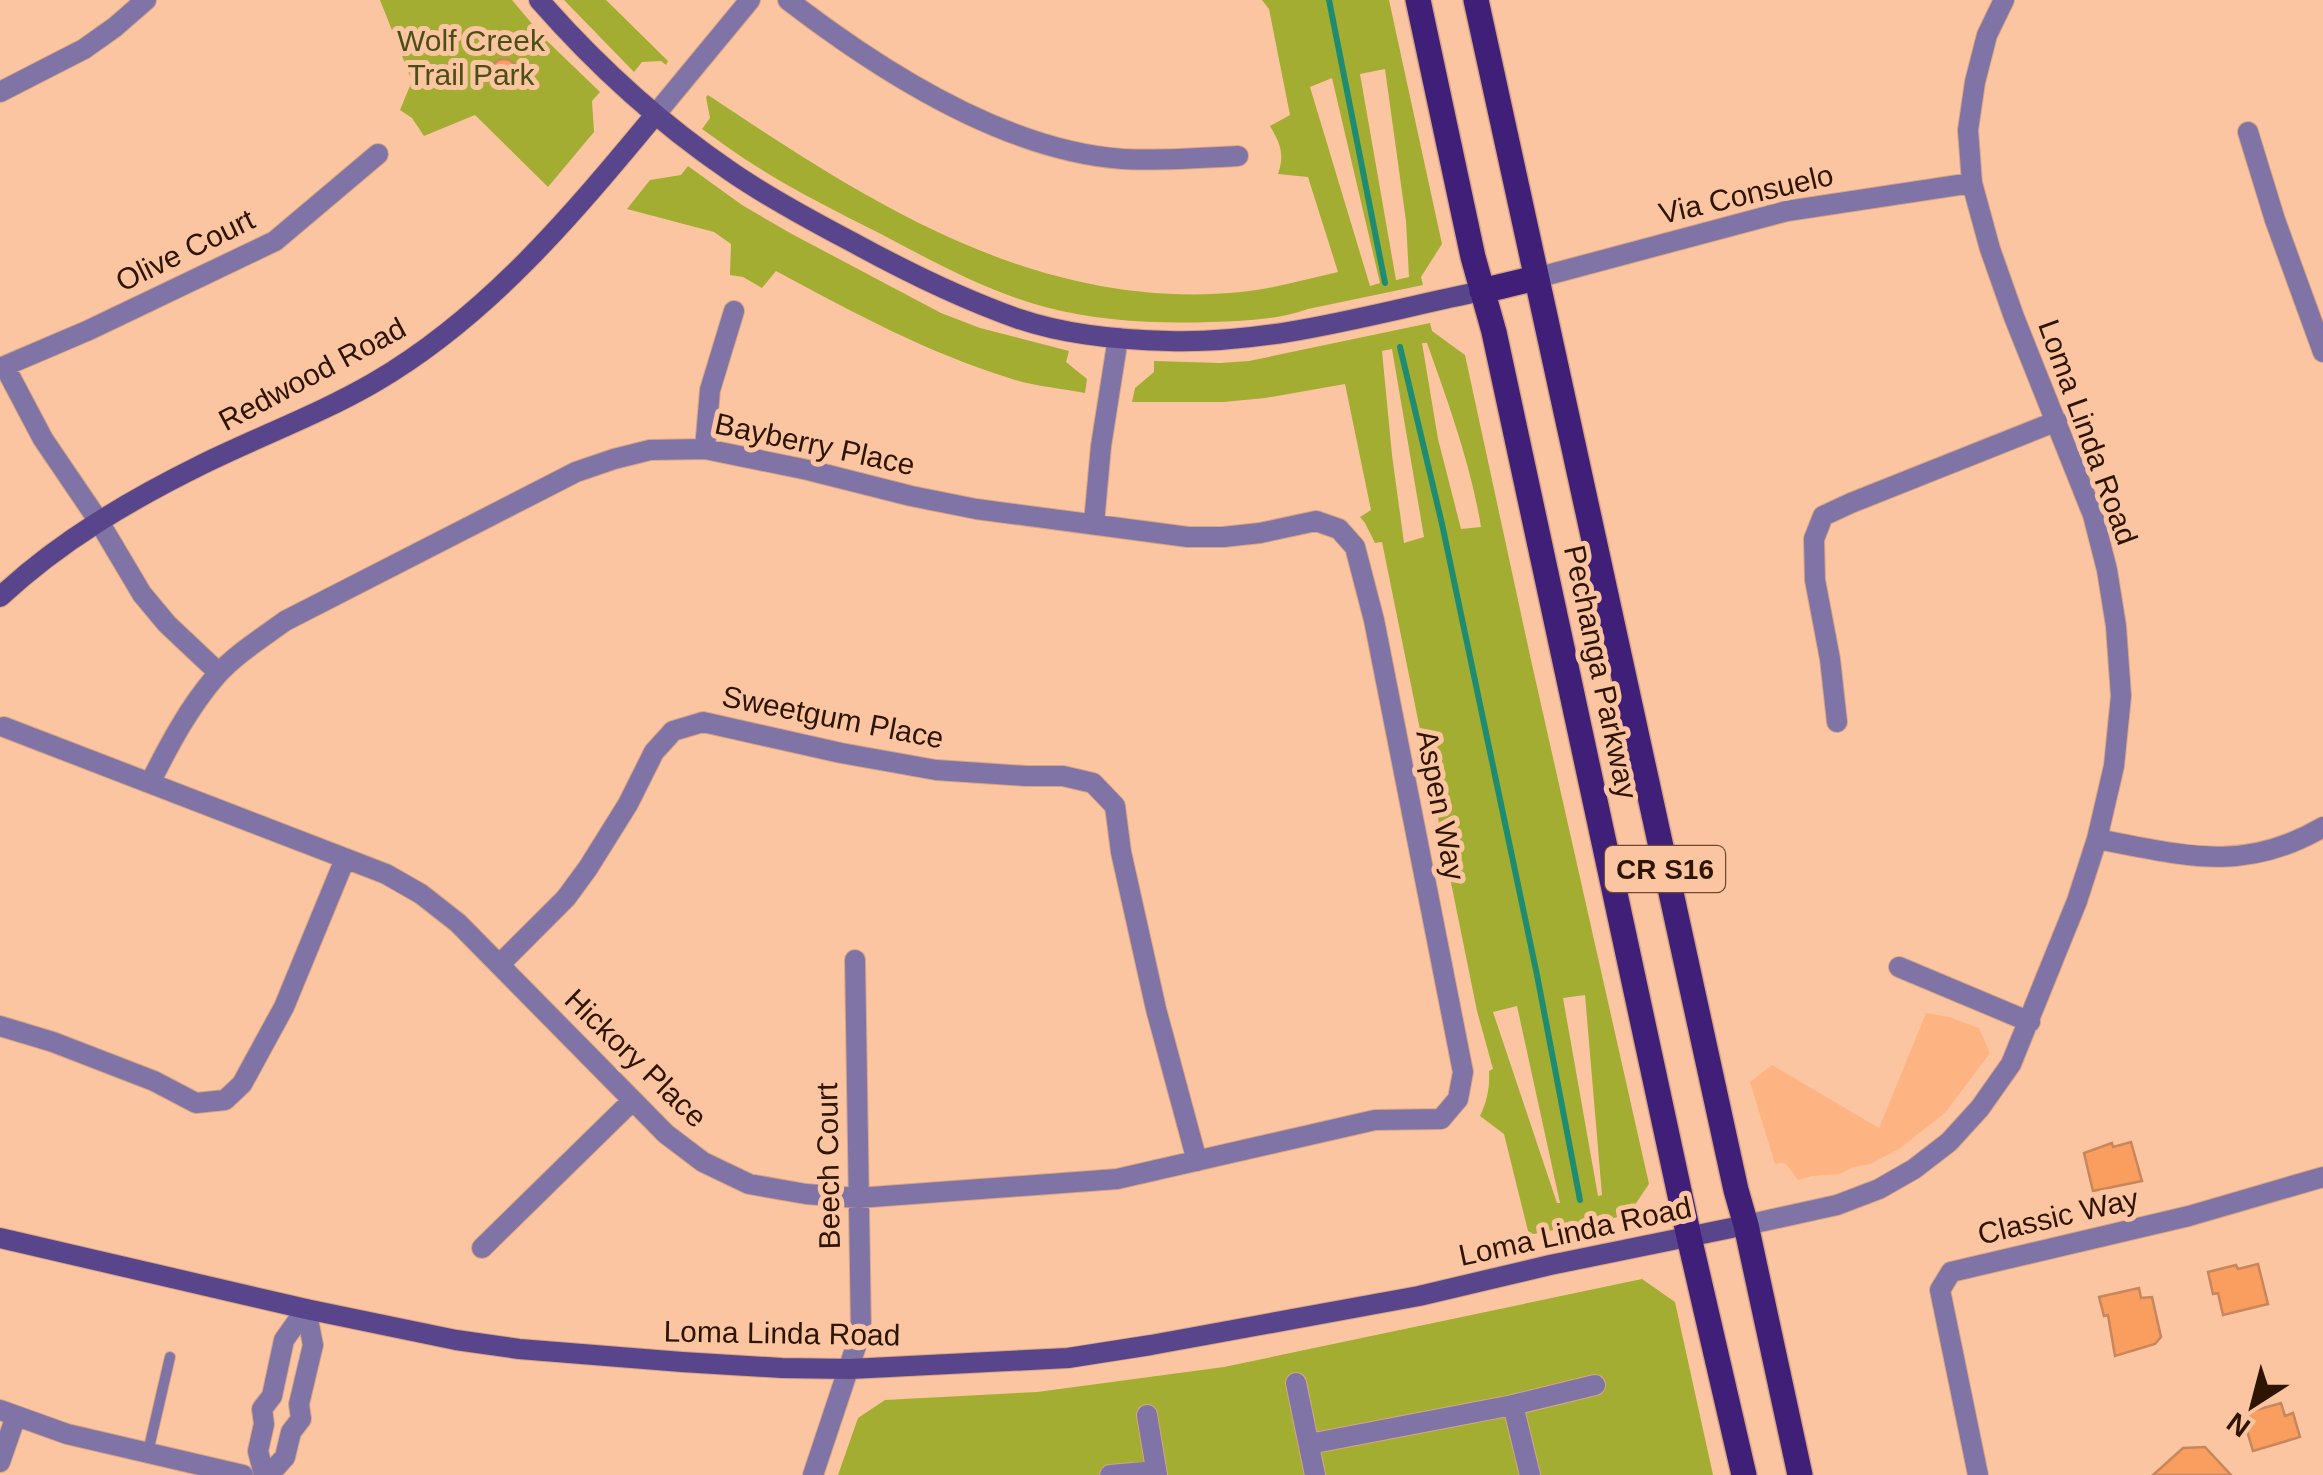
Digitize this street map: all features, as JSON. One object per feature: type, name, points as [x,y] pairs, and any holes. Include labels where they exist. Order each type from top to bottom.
[{"type":"main road","name":"Pechanga Parkway","points":[[1418,0],[1744,1475]]},
{"type":"main road","name":"Pechanga Parkway","points":[[1476,0],[1800,1475]]},
{"type":"main road","points":[[1482,291],[1536,278]]},
{"type":"street","points":[[0,92],[84,49],[146,0]]},
{"type":"street","points":[[538,0],[611,78],[731,172],[808,219],[955,294],[1022,320],[1118,338],[1168,342],[1219,340],[1286,334],[1482,291]]},
{"type":"street","points":[[655,116],[750,0]]},
{"type":"street","points":[[788,0],[899,75],[996,127],[1032,141],[1120,159],[1238,156]]},
{"type":"street","name":"Loma Linda Road","points":[[0,1238],[306,1309],[519,1350],[850,1369],[1068,1358],[1418,1296],[1836,1205],[1879,1189],[1914,1169],[1949,1142],[1980,1108],[2011,1064],[2030,1022],[2098,839],[2114,766],[2121,696],[2116,626],[2093,515],[1996,266],[1972,183],[1968,130],[1975,82],[1988,35],[2004,0]]},
{"type":"street","name":"Redwood Road","points":[[0,597],[98,520],[205,463],[374,382],[433,344],[486,302],[574,213],[655,116]]},
{"type":"street","points":[[2248,132],[2323,352]]},
{"type":"street","name":"Olive Court","points":[[2,368],[275,240],[378,154]]},
{"type":"street","name":"Via Consuelo","points":[[1536,278],[1788,211],[1972,183]]},
{"type":"street","points":[[704,449],[710,390],[734,311]]},
{"type":"street","points":[[1094,523],[1118,338]]},
{"type":"street","points":[[2,368],[142,594],[218,674]]},
{"type":"street","points":[[1836,722],[1830,658],[1815,580],[1814,539],[1822,516],[2056,421]]},
{"type":"street","name":"Bayberry Place","points":[[150,783],[192,708],[218,674],[247,648],[286,622],[576,472],[650,450],[704,449],[944,502],[1188,536],[1260,533],[1316,520],[1339,529]]},
{"type":"street","name":"Aspen Way","points":[[1339,529],[1354,547],[1374,620],[1463,1072],[1458,1100]]},
{"type":"street","name":"Sweetgum Place","points":[[500,964],[566,898],[628,804],[654,752],[674,731],[688,726],[703,722],[936,770],[1063,776],[1094,783],[1114,806],[1156,1009],[1198,1161]]},
{"type":"street","name":"Hickory Place","points":[[4,727],[386,874],[421,894],[458,922],[666,1134],[703,1162],[748,1184],[858,1198],[1117,1179],[1375,1120],[1441,1119],[1458,1100]]},
{"type":"street","points":[[2098,839],[2199,857],[2239,858],[2302,840],[2323,827]]},
{"type":"street","points":[[0,1026],[154,1081],[196,1103],[225,1100],[242,1084],[284,1007],[345,858]]},
{"type":"street","name":"Beech Court","points":[[813,1475],[860,1331],[855,960]]},
{"type":"street","points":[[1899,968],[2030,1022]]},
{"type":"street","points":[[482,1248],[632,1101]]},
{"type":"street","name":"Classic Way","points":[[1978,1475],[1940,1290],[1951,1272],[2189,1216],[2323,1177]]},
{"type":"street","points":[[306,1309],[313,1345],[299,1404],[301,1420],[291,1432],[285,1456],[266,1475],[258,1451],[264,1424],[262,1409],[272,1396],[284,1340],[306,1309]]},
{"type":"street","points":[[1296,1383],[1315,1475]]},
{"type":"street","points":[[1308,1444],[1513,1406],[1595,1385]]},
{"type":"street","points":[[1513,1406],[1530,1475]]},
{"type":"street","points":[[0,1462],[8,1413],[57,1432],[231,1474]]},
{"type":"street","points":[[1110,1475],[1157,1473],[1147,1414]]},
{"type":"lane","points":[[148,1453],[170,1357]]},
{"type":"lane","points":[[272,1396],[287,1395],[299,1404]]},
{"type":"lane","points":[[264,1424],[276,1434],[291,1432]]},
{"type":"shaded area","points":[[1926,1013],[1979,1028],[1990,1053],[1945,1113],[1899,1149],[1840,1174],[1798,1180],[1786,1164],[1775,1164],[1750,1082],[1772,1065],[1879,1128]]},
{"type":"green space","name":"Wolf Creek Trail Park","points":[[380,0],[512,0],[544,38],[600,92],[592,101],[594,132],[548,187],[475,115],[424,136],[412,118],[400,110],[412,81]]},
{"type":"green space","points":[[564,0],[606,0],[668,61],[666,65],[661,61],[642,62],[634,72]]},
{"type":"green space","points":[[1262,0],[1389,0],[1442,244],[1421,277],[1423,285],[1284,316],[1248,320],[1148,322],[1065,312],[1002,293],[939,264],[788,185],[702,129],[710,118],[708,95],[894,210],[959,242],[1025,267],[1094,285],[1166,294],[1241,292],[1277,286],[1338,272],[1308,177],[1278,174],[1280,149],[1270,126],[1290,115],[1269,9]],"holes":[[[1385,69],[1406,221],[1409,277],[1396,280],[1360,74]],[[1332,78],[1380,283],[1370,286],[1310,87]]]},
{"type":"green space","points":[[688,166],[790,233],[941,313],[980,328],[1069,351],[1066,362],[1087,379],[1085,393],[1018,381],[979,368],[919,344],[776,271],[762,288],[743,277],[730,275],[731,244],[714,232],[627,209],[650,180],[681,175]]},
{"type":"green space","points":[[1430,323],[1432,331],[1465,355],[1649,1184],[1628,1215],[1529,1235],[1504,1134],[1480,1116],[1488,1094],[1489,1071],[1493,1069],[1477,1011],[1382,542],[1375,543],[1360,517],[1371,510],[1345,384],[1224,402],[1132,402],[1135,388],[1154,372],[1154,361],[1249,361]],"holes":[[[1422,343],[1427,343],[1458,434],[1481,527],[1461,529],[1438,439]],[[1392,349],[1424,537],[1404,543],[1382,351]],[[1585,995],[1602,1195],[1598,1196],[1563,998]],[[1517,1006],[1560,1203],[1557,1203],[1493,1012]]]},
{"type":"green space","points":[[1642,1279],[1675,1302],[1713,1475],[838,1475],[858,1418],[885,1400],[1037,1392],[1224,1367]]},
{"type":"building","points":[[504,59],[513,63],[517,72],[513,81],[504,85],[495,81],[491,72],[495,63]]},
{"type":"building","points":[[2131,1142],[2142,1181],[2093,1191],[2084,1153],[2112,1143],[2113,1147]]},
{"type":"building","points":[[2258,1264],[2268,1304],[2223,1315],[2208,1272]]},
{"type":"building","points":[[2139,1288],[2141,1298],[2152,1297],[2161,1337],[2155,1344],[2115,1356],[2108,1315],[2104,1316],[2099,1297]]},
{"type":"building","points":[[2281,1403],[2285,1416],[2293,1413],[2300,1437],[2253,1451],[2242,1414]]},
{"type":"building","points":[[2205,1447],[2231,1475],[2153,1475],[2183,1448]]},
{"type":"waterway","points":[[1329,0],[1385,283]]},
{"type":"waterway","points":[[1400,347],[1442,524],[1580,1200]]}]
